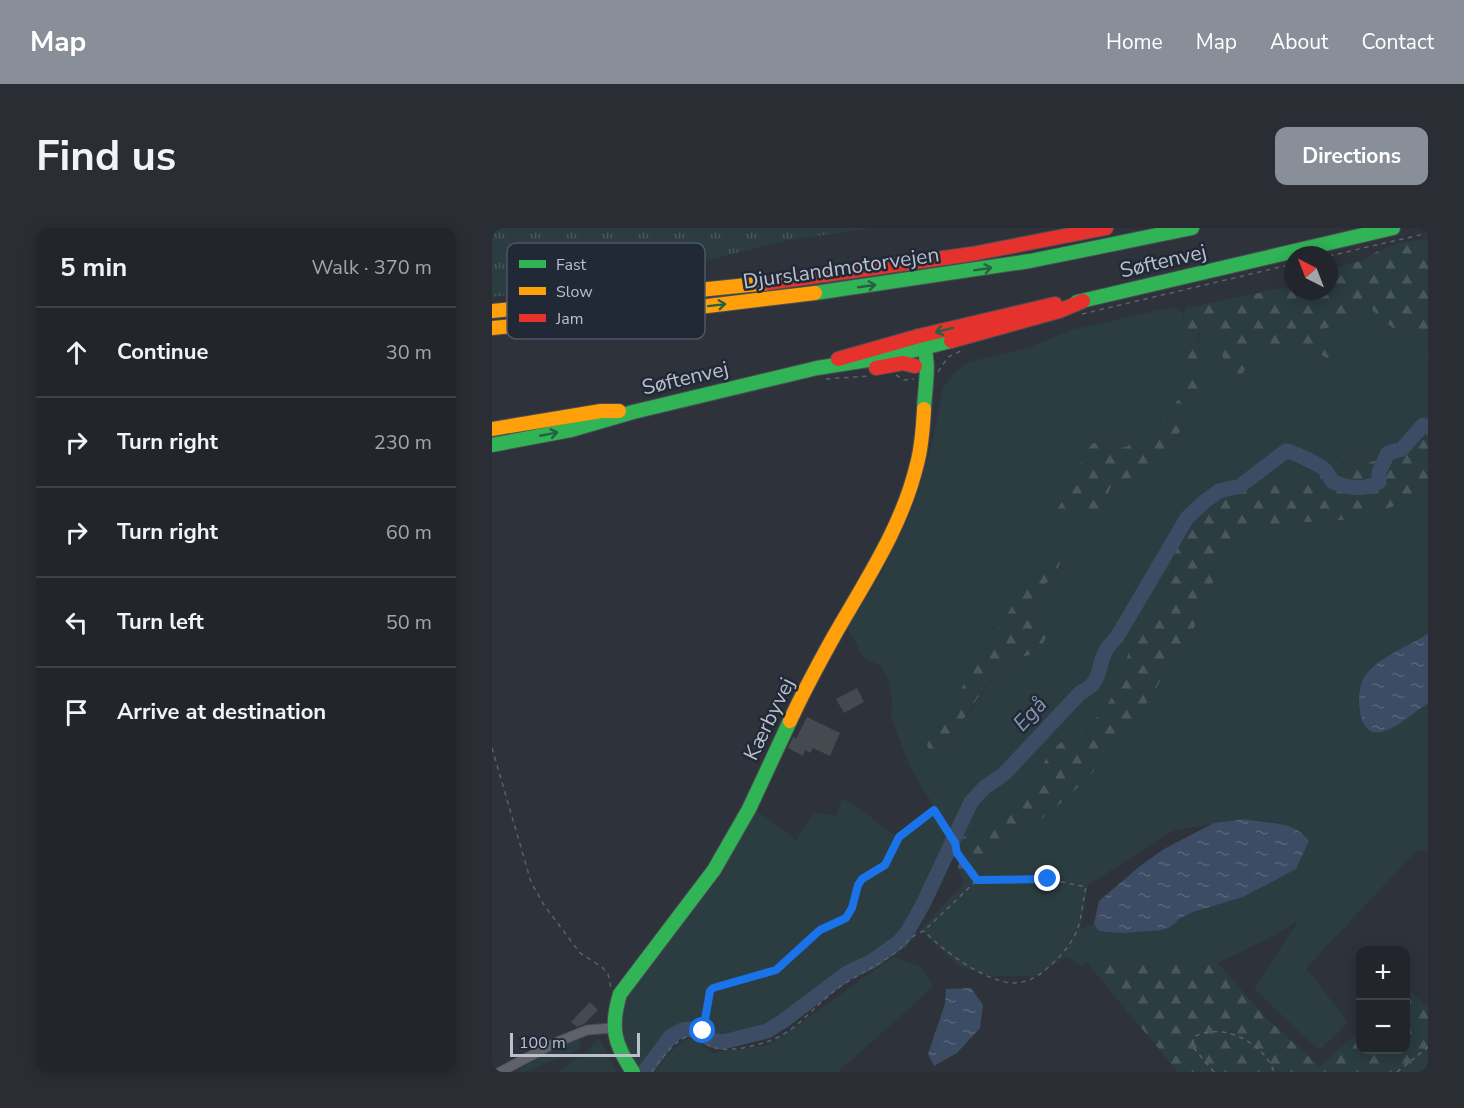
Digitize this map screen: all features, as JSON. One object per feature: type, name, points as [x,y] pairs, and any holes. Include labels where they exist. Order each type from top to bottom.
[{"type":"main road","points":[[705,288],[891,259],[1062,228]]},
{"type":"main road","name":"Djurslandmotorvejen","points":[[705,289],[973,254],[1106,228]]},
{"type":"main road","name":"Søftenvej","points":[[492,445],[571,430],[633,412],[833,366],[919,344],[1054,304],[1083,301],[1393,228]]},
{"type":"main road","name":"Djurslandmotorvejen","points":[[705,307],[926,278],[1072,253],[1191,229]]},
{"type":"main road","name":"Djurslandmotorvejen","points":[[492,311],[507,310]]},
{"type":"main road","name":"Djurslandmotorvejen","points":[[492,328],[507,327]]},
{"type":"main road","points":[[919,344],[915,366],[924,410]]},
{"type":"main road","points":[[919,344],[924,410]]},
{"type":"main road","name":"Søftenvej","points":[[817,368],[856,353],[919,344]]},
{"type":"main road","points":[[833,366],[858,369],[903,363],[915,366]]},
{"type":"main road","name":"Kærbyvej","points":[[633,1072],[619,1050],[613,1028],[615,1008],[620,994],[714,870],[749,809],[795,710],[879,561],[901,512],[917,465],[924,410]]},
{"type":"main road","name":"Søftenvej","points":[[492,429],[601,411],[633,412]]},
{"type":"street","points":[[500,1072],[566,1038],[587,1030],[613,1028]]},
{"type":"path","points":[[1338,254],[1428,233]]},
{"type":"path","points":[[492,748],[531,882],[544,905],[580,953],[602,967],[608,974],[611,982],[611,995]]},
{"type":"path","points":[[699,1038],[703,1031],[710,991],[713,988],[776,970],[820,930],[846,918],[862,879],[888,862],[899,837],[934,810],[955,843],[957,853],[977,880]]},
{"type":"path","points":[[652,1072],[683,1038],[688,1036],[699,1038],[706,1045],[722,1049],[767,1041],[782,1035],[840,987],[898,951],[914,934],[924,931],[977,880],[1048,879],[1086,886],[1078,927],[1061,955],[1043,972],[1030,980],[1016,983],[997,981],[952,957],[924,931]]},
{"type":"path","points":[[1214,1072],[1192,1046],[1194,1036],[1230,1032],[1237,1035],[1263,1054],[1274,1072]]},
{"type":"path","points":[[1397,1072],[1428,1047]]},
{"type":"green space","points":[[492,228],[872,228],[784,241],[705,261],[705,243],[507,243],[507,295],[492,297]]},
{"type":"green space","points":[[1428,239],[1428,361],[1426,350],[1411,330],[1393,328],[1372,310],[1374,294],[1367,294],[1348,317],[1337,325],[1323,329],[1318,334],[1316,338],[1318,343],[1333,352],[1332,357],[1327,358],[1298,343],[1286,343],[1255,352],[1243,373],[1235,377],[1225,373],[1221,367],[1224,359],[1209,334],[1203,329],[1198,333],[1197,338],[1204,387],[1158,468],[1144,475],[1116,481],[1111,486],[1101,511],[1077,511],[1064,528],[1048,536],[1051,518],[1070,490],[1084,455],[1092,444],[1098,442],[1115,448],[1126,447],[1154,430],[1178,400],[1186,381],[1182,325],[1186,308],[1284,288],[1284,300],[1338,300],[1338,267],[1364,260],[1376,252],[1400,243]]},
{"type":"green space","points":[[1367,293],[1374,294],[1377,314],[1393,328],[1411,330],[1426,350],[1428,423],[1407,435],[1404,443],[1383,459],[1365,463],[1354,459],[1339,466],[1316,457],[1314,465],[1297,482],[1288,482],[1283,475],[1260,469],[1240,486],[1207,494],[1176,532],[1173,567],[1161,615],[1151,620],[1136,638],[1113,695],[1092,723],[1081,733],[1054,748],[1045,760],[1036,781],[1027,792],[959,840],[952,836],[904,933],[872,958],[847,969],[771,1024],[727,1035],[690,1025],[666,1036],[641,1069],[620,1040],[617,1010],[720,876],[755,810],[796,840],[815,812],[836,816],[842,798],[858,807],[901,841],[936,810],[910,767],[891,718],[892,697],[888,678],[881,666],[864,658],[847,628],[880,576],[913,508],[932,444],[943,388],[955,372],[969,362],[1030,347],[1071,330],[1173,307],[1184,314],[1182,330],[1186,379],[1179,399],[1155,429],[1135,443],[1119,448],[1098,442],[1084,455],[1070,490],[1051,518],[1048,536],[1064,528],[1077,511],[1101,511],[1111,486],[1116,481],[1144,475],[1172,446],[1204,387],[1198,346],[1200,330],[1203,329],[1213,340],[1224,359],[1221,367],[1225,373],[1235,377],[1243,373],[1255,352],[1286,343],[1298,343],[1326,358],[1331,357],[1333,352],[1318,343],[1316,338],[1318,334],[1323,329],[1337,325],[1344,320]],"holes":[[[1060,563],[1039,594],[1045,599],[1034,621],[1022,658],[1005,660],[949,745],[987,649],[1038,564]]]},
{"type":"green space","points":[[1428,423],[1428,484],[1392,507],[1355,519],[1294,523],[1243,532],[1234,542],[1205,598],[1194,628],[1131,727],[1103,762],[1068,797],[964,883],[958,868],[959,840],[1027,792],[1036,781],[1045,760],[1054,748],[1064,740],[1081,733],[1106,705],[1118,685],[1130,649],[1142,628],[1161,615],[1173,567],[1176,532],[1204,502],[1219,491],[1240,486],[1260,469],[1273,464],[1288,482],[1297,482],[1314,465],[1316,457],[1332,459],[1340,466],[1354,459],[1365,463],[1383,459],[1404,443],[1407,435]]},
{"type":"green space","points":[[1428,484],[1428,849],[1416,851],[1306,968],[1348,1022],[1319,1050],[1254,989],[1298,921],[1266,940],[1217,963],[1089,961],[1081,966],[1067,956],[1034,976],[992,976],[960,967],[920,930],[976,871],[1103,762],[1194,628],[1205,598],[1234,542],[1243,532],[1294,523],[1355,519],[1392,507]],"holes":[[[1245,819],[1280,823],[1243,897],[1193,912],[1179,919],[1172,926],[1121,933],[1099,930],[1094,924],[1080,929],[1088,885],[1174,830]]]},
{"type":"green space","points":[[1056,555],[1060,563],[1039,594],[1045,599],[1034,620],[1050,625],[1044,642],[1040,648],[1029,655],[1005,660],[944,748],[938,754],[929,750],[927,744],[1038,564],[1044,556]]},
{"type":"green space","points":[[893,957],[922,967],[933,987],[838,1072],[655,1072],[676,1047],[689,1039],[714,1053],[769,1045]]},
{"type":"green space","points":[[1086,961],[1217,963],[1264,1016],[1320,1067],[1356,1034],[1356,1054],[1410,1054],[1410,991],[1428,1008],[1428,1072],[1178,1072]]},
{"type":"green space","points":[[599,1038],[617,1072],[557,1072],[585,1053]]},
{"type":"green space","points":[[578,1039],[581,1041],[578,1050],[525,1072],[515,1072],[554,1048]]},
{"type":"water","points":[[1428,634],[1428,703],[1388,730],[1373,732],[1367,729],[1363,723],[1359,706],[1360,688],[1364,678],[1378,663]]},
{"type":"water","points":[[1245,819],[1288,826],[1303,834],[1309,841],[1296,869],[1243,897],[1193,912],[1162,930],[1121,933],[1099,931],[1094,924],[1099,901],[1140,866],[1164,849],[1214,823]]},
{"type":"water","points":[[971,988],[983,1005],[980,1028],[957,1053],[934,1066],[928,1054],[945,1004],[946,989]]},
{"type":"building","points":[[857,688],[864,702],[844,713],[836,699]]},
{"type":"building","points":[[807,717],[840,733],[830,756],[813,748],[810,753],[805,750],[803,756],[788,748],[793,737],[796,739]]},
{"type":"building","points":[[590,1002],[598,1010],[584,1024],[577,1027],[571,1022]]},
{"type":"waterway","name":"Egå","points":[[644,1072],[671,1036],[682,1030],[691,1029],[712,1040],[723,1042],[767,1031],[847,973],[872,961],[900,941],[924,902],[971,802],[985,787],[1004,774],[1080,693],[1092,685],[1106,650],[1117,637],[1187,518],[1204,502],[1219,491],[1240,486],[1286,451],[1323,468],[1333,482],[1356,488],[1373,485],[1379,482],[1379,472],[1388,453],[1402,449],[1423,425],[1428,427]]},
{"type":"traffic: fast","points":[[815,293],[1030,261],[1192,228]]},
{"type":"traffic: fast","points":[[1077,302],[1393,228]]},
{"type":"traffic: fast","points":[[919,336],[927,362],[924,409]]},
{"type":"traffic: fast","points":[[492,445],[571,430],[633,412],[817,368],[887,357],[951,341]]},
{"type":"traffic: fast","points":[[633,1072],[622,1053],[616,1035],[615,1016],[620,994],[714,870],[749,809],[790,721]]},
{"type":"traffic: slow","points":[[705,289],[768,283]]},
{"type":"traffic: slow","points":[[705,306],[815,293]]},
{"type":"traffic: slow","points":[[492,311],[507,309]]},
{"type":"traffic: slow","points":[[492,328],[507,327]]},
{"type":"traffic: slow","points":[[790,721],[893,531],[919,457],[924,409]]},
{"type":"traffic: slow","points":[[492,429],[601,411],[619,411]]},
{"type":"traffic: jam","points":[[768,283],[972,254],[1106,228]]},
{"type":"traffic: jam","points":[[951,341],[1059,311],[1083,301]]},
{"type":"traffic: jam","points":[[838,359],[919,336],[1055,304]]},
{"type":"traffic: jam","points":[[876,368],[903,363],[915,366]]},
{"type":"route","points":[[703,1031],[710,991],[713,988],[780,968],[820,930],[846,918],[862,879],[885,865],[899,837],[934,810],[955,843],[957,853],[977,880],[1048,879]]}]
